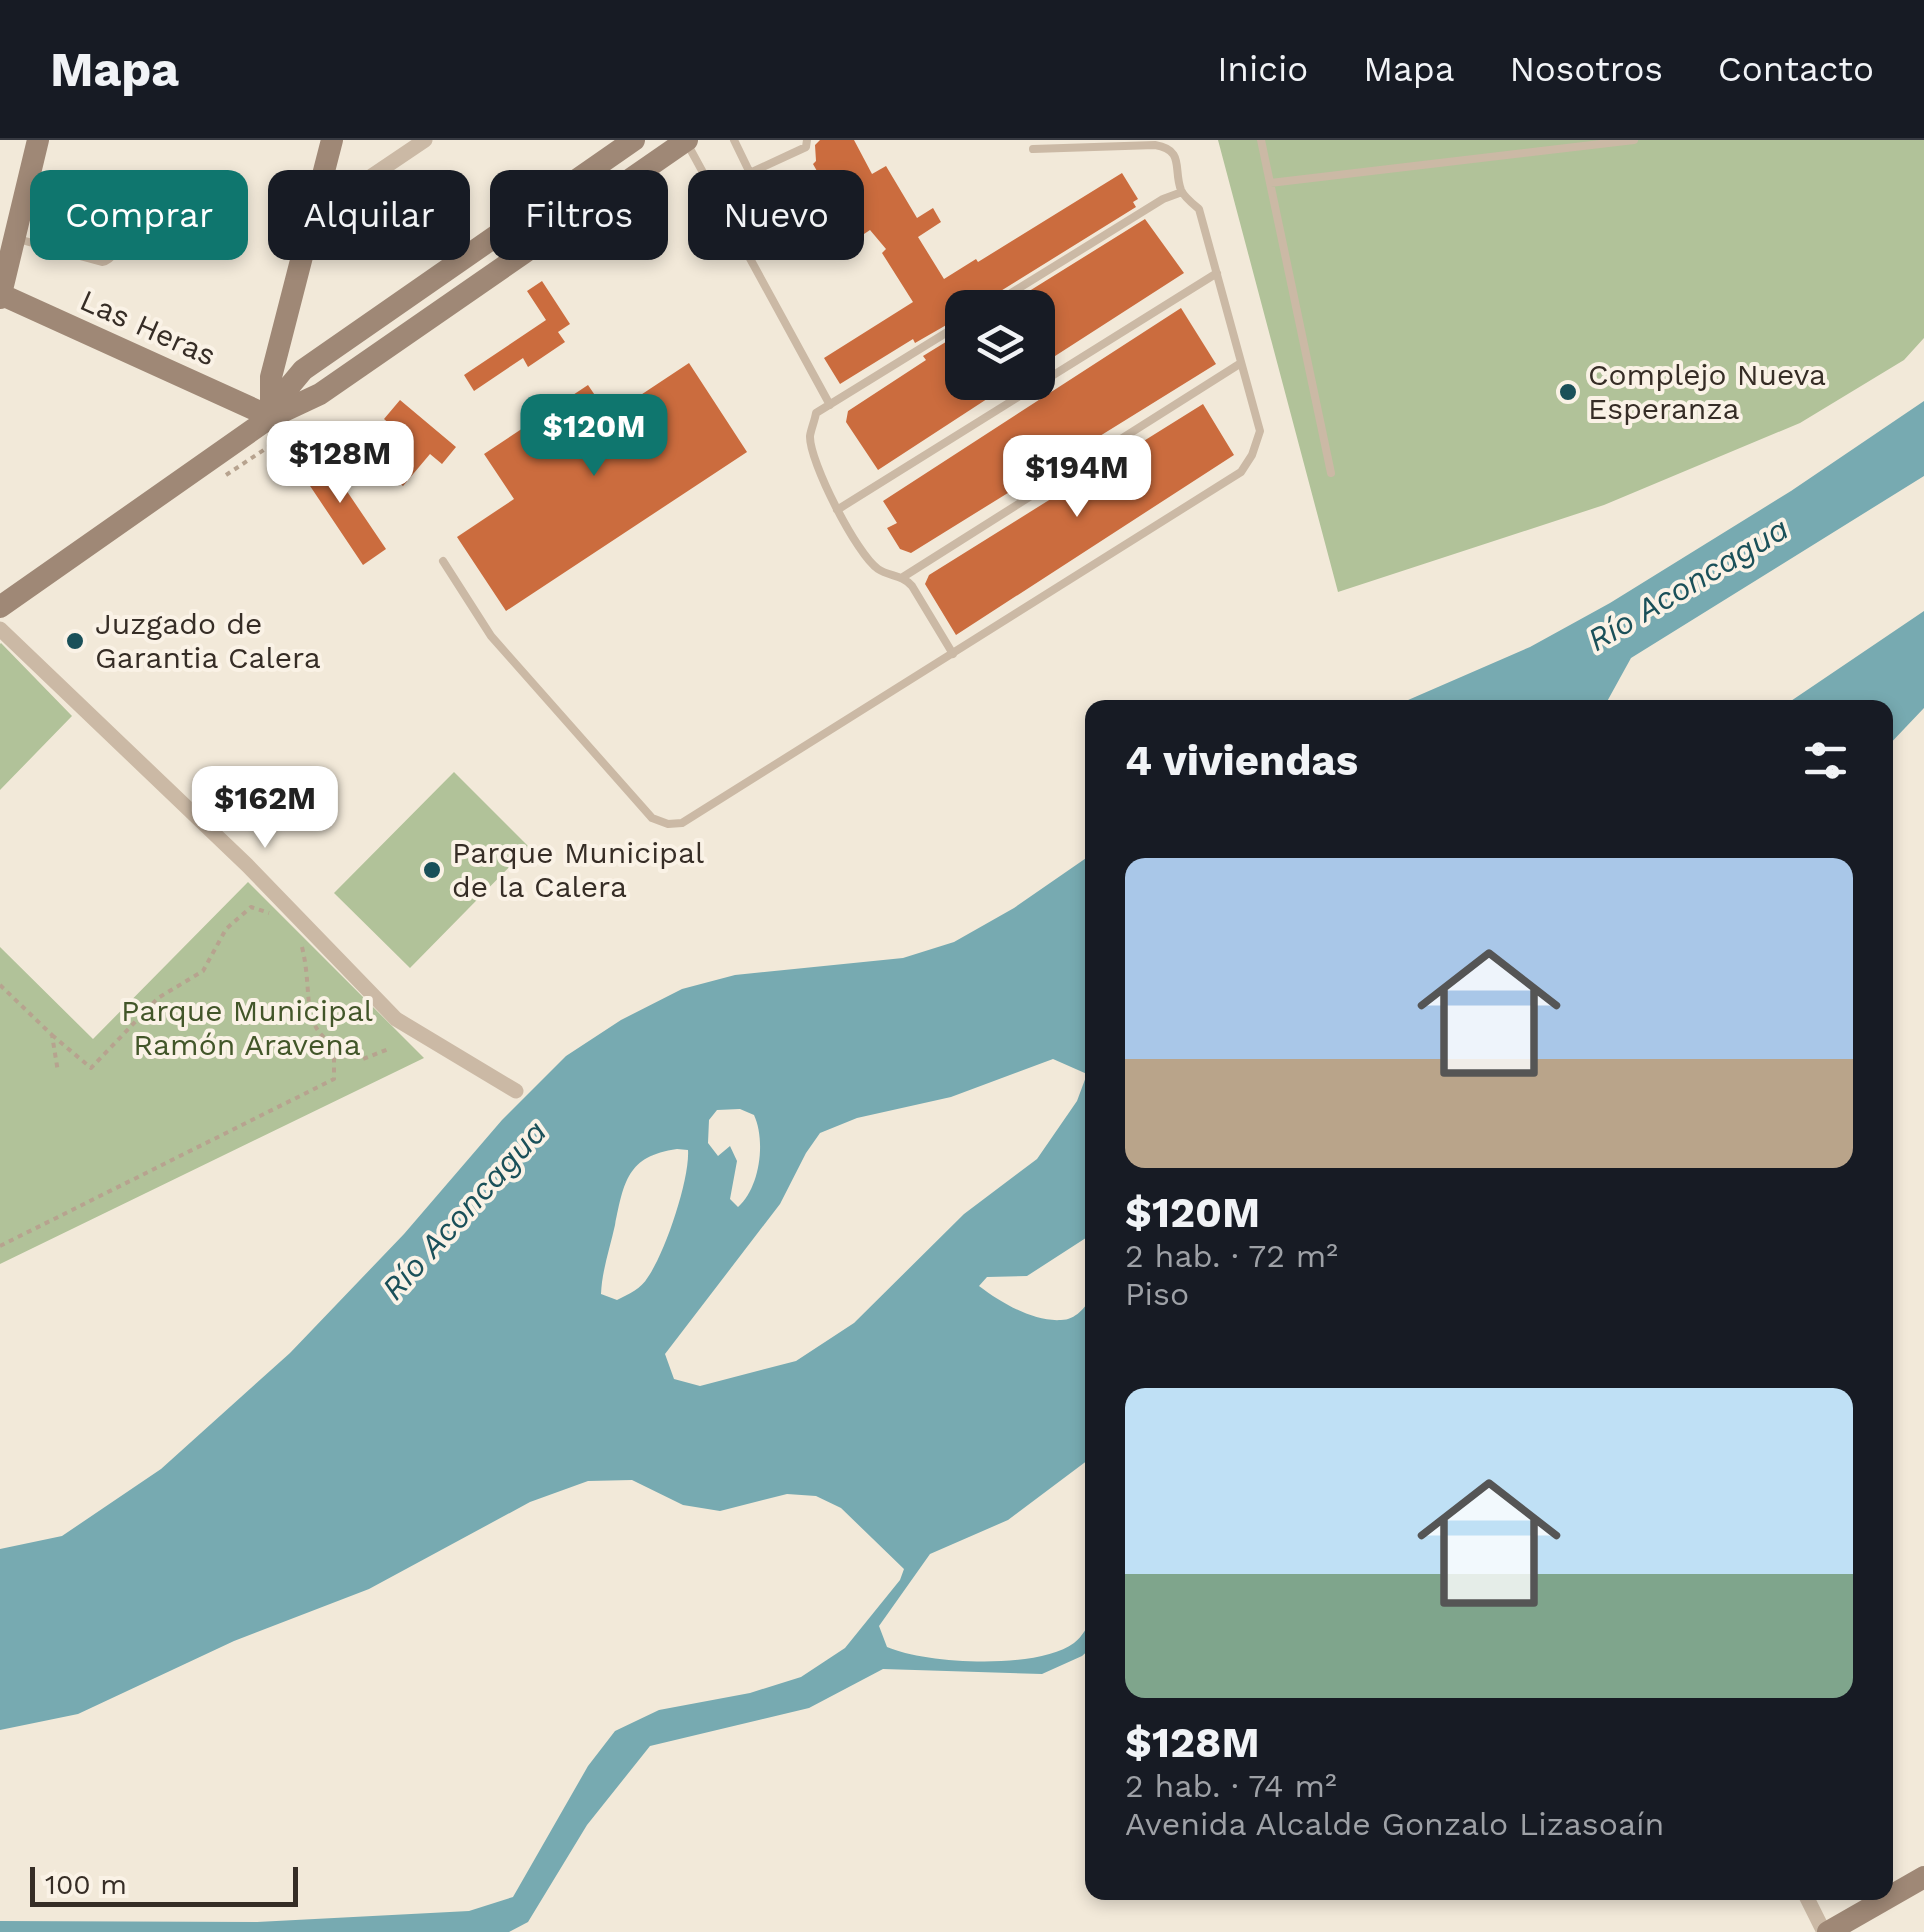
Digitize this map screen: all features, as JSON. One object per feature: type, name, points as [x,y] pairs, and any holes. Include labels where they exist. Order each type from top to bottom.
[{"type":"main road","points":[[0,296],[38,140]]},
{"type":"main road","points":[[271,417],[271,377],[332,140]]},
{"type":"main road","points":[[271,417],[283,394],[303,370],[634,140]]},
{"type":"main road","points":[[0,607],[271,417],[320,394],[686,140]]},
{"type":"main road","name":"Las Heras","points":[[0,296],[271,417]]},
{"type":"main road","points":[[1893,1894],[1924,1877]]},
{"type":"main road","points":[[1826,1932],[1883,1900]]},
{"type":"street","points":[[381,170],[425,140]]},
{"type":"street","points":[[0,628],[247,865],[396,1019],[516,1091]]},
{"type":"street","points":[[1808,1900],[1826,1932]]},
{"type":"lane","points":[[686,140],[830,404]]},
{"type":"lane","points":[[734,140],[750,173],[806,147],[807,140]]},
{"type":"lane","points":[[1261,140],[1331,473]]},
{"type":"lane","points":[[1270,183],[1634,140]]},
{"type":"lane","points":[[443,561],[491,636],[652,818],[668,824],[682,823],[1241,472],[1252,456],[1260,431],[1198,209],[1182,192],[1177,157],[1168,147],[1034,149]]},
{"type":"lane","points":[[1016,290],[1163,199],[1182,192]]},
{"type":"lane","points":[[14,238],[102,262],[112,256],[120,236],[116,226],[25,195]]},
{"type":"lane","points":[[837,510],[1217,273]]},
{"type":"lane","points":[[945,333],[816,413],[810,436],[814,456],[837,510],[874,567],[904,577],[953,654]]},
{"type":"lane","points":[[904,577],[1241,363]]},
{"type":"path","points":[[0,985],[91,1068],[158,998],[203,971],[226,929],[251,908],[280,917]]},
{"type":"path","points":[[296,939],[304,950],[309,1017],[334,1049],[363,1059],[391,1048]]},
{"type":"path","points":[[52,1035],[58,1072]]},
{"type":"path","points":[[0,1246],[334,1079],[334,1049]]},
{"type":"green space","name":"Complejo Nueva Esperanza","points":[[1218,140],[1924,140],[1924,338],[1904,360],[1800,423],[1604,505],[1338,592]]},
{"type":"green space","points":[[0,644],[72,716],[0,790]]},
{"type":"green space","name":"Parque Municipal de la Calera","points":[[454,772],[529,847],[410,968],[334,893]]},
{"type":"green space","name":"Parque Municipal Ramón Aravena","points":[[248,882],[424,1058],[0,1264],[0,947],[93,1039]]},
{"type":"water","name":"Río Aconcagua","points":[[1924,401],[1924,476],[1631,658],[1608,700],[1408,700],[1530,647],[1610,603],[1791,491]]},
{"type":"water","points":[[1924,611],[1924,708],[1893,741],[1893,700],[1792,700]]},
{"type":"water","name":"Río Aconcagua","points":[[1085,859],[1085,1073],[1053,1059],[951,1097],[857,1118],[820,1133],[780,1204],[665,1354],[674,1379],[700,1386],[796,1361],[854,1323],[964,1214],[1037,1159],[1077,1101],[1085,1079],[1085,1239],[1027,1276],[987,1277],[979,1286],[1017,1310],[1039,1318],[1071,1318],[1085,1306],[1085,1462],[1008,1520],[930,1554],[879,1626],[887,1647],[928,1657],[982,1662],[1035,1657],[1074,1643],[1085,1629],[1085,1653],[1042,1674],[883,1669],[809,1708],[650,1746],[587,1825],[528,1922],[509,1932],[0,1932],[0,1921],[257,1922],[469,1911],[513,1897],[588,1766],[615,1731],[659,1710],[750,1693],[801,1677],[845,1648],[900,1580],[904,1569],[841,1508],[816,1496],[787,1494],[720,1511],[683,1505],[632,1480],[588,1481],[530,1502],[369,1589],[234,1641],[78,1714],[0,1730],[0,1549],[62,1536],[161,1469],[290,1353],[404,1234],[502,1120],[566,1056],[621,1020],[682,989],[735,975],[903,958],[954,942],[1014,908]],"holes":[[[740,1109],[754,1115],[760,1138],[759,1164],[751,1188],[738,1207],[730,1199],[737,1161],[730,1146],[718,1156],[708,1143],[709,1120],[717,1110]],[[677,1149],[688,1150],[688,1163],[662,1251],[638,1288],[617,1300],[601,1294],[625,1184],[647,1158]]]},
{"type":"building","points":[[820,140],[854,140],[872,174],[886,166],[917,218],[933,208],[941,222],[918,237],[944,279],[1122,173],[1138,199],[1133,202],[1136,207],[1002,290],[945,290],[945,326],[915,343],[913,339],[840,384],[824,358],[913,302],[882,253],[886,249],[870,230],[864,234],[864,170],[816,170],[813,164],[815,145]]},
{"type":"building","points":[[1145,219],[1184,273],[1055,356],[1055,290],[1031,290]]},
{"type":"building","points":[[542,281],[570,324],[558,332],[565,342],[528,367],[523,358],[474,391],[464,375],[546,320],[527,291]]},
{"type":"building","points":[[1181,308],[1216,364],[911,553],[900,549],[887,528],[897,523],[883,501],[1039,400],[1055,400],[1055,390]]},
{"type":"building","points":[[945,342],[945,400],[985,400],[878,470],[846,422],[848,411],[926,360],[923,356]]},
{"type":"building","points":[[689,363],[747,452],[506,611],[457,537],[514,499],[484,454],[588,385],[609,416]]},
{"type":"building","points":[[400,400],[456,447],[442,464],[430,454],[403,486],[387,473],[412,443],[384,419]]},
{"type":"building","points":[[1203,404],[1234,455],[956,635],[925,584],[929,575]]},
{"type":"building","points":[[317,447],[386,549],[363,565],[294,462]]},
{"type":"place","name":"Complejo Nueva Esperanza","points":[[1568,392]]},
{"type":"place","name":"Juzgado de Garantia Calera","points":[[75,641]]},
{"type":"place","name":"Parque Municipal de la Calera","points":[[432,870]]}]
